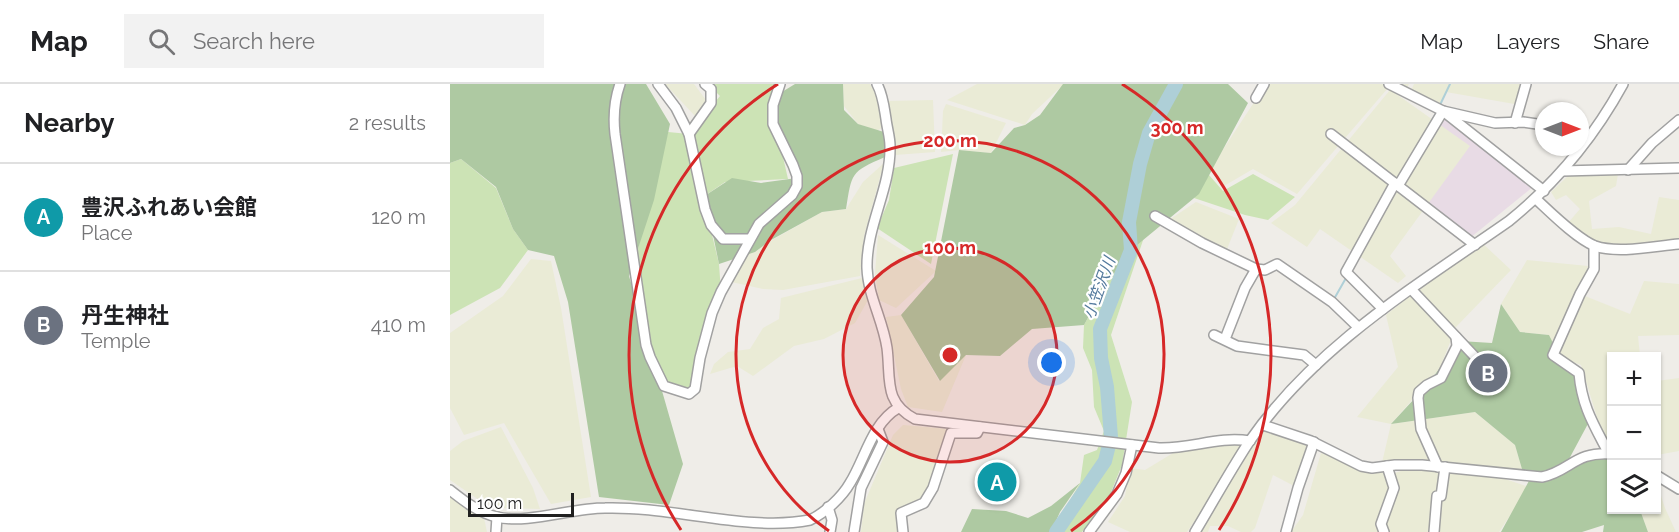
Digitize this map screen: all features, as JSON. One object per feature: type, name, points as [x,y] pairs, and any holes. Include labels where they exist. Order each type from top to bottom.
[{"type":"street","points":[[620,84],[614,119],[646,345],[660,381],[670,389],[689,394],[695,390],[700,358],[712,313],[721,292],[759,224],[792,195],[797,186],[793,165],[773,124],[773,105],[780,84]]},
{"type":"street","points":[[658,84],[676,108],[689,134],[705,209],[711,225],[723,239],[750,239]]},
{"type":"street","points":[[689,134],[711,103],[711,89],[705,84]]},
{"type":"street","points":[[877,84],[884,103],[890,147],[885,181],[871,229],[867,269],[873,302],[886,344],[892,398],[898,408],[915,419],[1132,445],[1170,448],[1193,446],[1223,439],[1250,441]]},
{"type":"street","points":[[1256,98],[1264,84]]},
{"type":"street","points":[[1389,84],[1443,111],[1544,191]]},
{"type":"street","points":[[1515,123],[1526,84]]},
{"type":"street","points":[[1589,130],[1623,84]]},
{"type":"street","points":[[1443,111],[1495,123],[1535,124]]},
{"type":"street","points":[[1383,309],[1346,272],[1443,111]]},
{"type":"street","points":[[1628,170],[1652,143],[1679,120]]},
{"type":"street","points":[[1331,134],[1475,245]]},
{"type":"street","points":[[1195,532],[1250,441],[1316,365],[1358,327],[1509,221],[1536,199],[1562,171],[1572,156]]},
{"type":"street","points":[[1562,171],[1679,168]]},
{"type":"street","points":[[1536,199],[1556,218],[1594,246],[1626,249],[1679,244]]},
{"type":"street","points":[[1155,216],[1202,243],[1256,269],[1265,270],[1277,264],[1332,303],[1358,327]]},
{"type":"street","points":[[1594,246],[1594,269],[1580,294],[1553,355],[1579,373],[1586,411],[1607,449]]},
{"type":"street","points":[[1225,339],[1245,288],[1256,269]]},
{"type":"street","points":[[1411,289],[1477,359]]},
{"type":"street","points":[[1214,335],[1237,346],[1304,355],[1316,365]]},
{"type":"street","points":[[1434,532],[1437,496],[1441,496],[1442,467],[1421,429],[1418,398],[1419,392],[1427,385],[1441,378],[1457,346],[1456,337]]},
{"type":"street","points":[[450,490],[481,511],[497,517],[517,519],[607,508],[633,510],[747,531],[789,529],[812,519],[844,492],[882,420],[898,408]]},
{"type":"street","points":[[1263,425],[1314,442],[1361,466],[1372,468],[1406,464],[1542,477],[1590,454],[1607,454]]},
{"type":"street","points":[[903,532],[901,513],[924,503],[933,488],[951,433],[977,433],[980,427]]},
{"type":"street","points":[[854,532],[861,488],[883,442],[878,429]]},
{"type":"street","points":[[1286,532],[1314,442]]},
{"type":"street","points":[[1089,532],[1117,494],[1126,473],[1132,445]]},
{"type":"street","points":[[1384,532],[1381,524],[1394,488],[1387,466]]},
{"type":"street","points":[[1661,479],[1679,489]]},
{"type":"street","points":[[828,507],[832,520],[830,532]]},
{"type":"street","points":[[496,532],[497,517]]},
{"type":"shaded area","points":[[1442,114],[1467,136],[1534,186],[1470,238],[1401,185]]},
{"type":"green space","points":[[450,84],[646,84],[670,124],[654,200],[629,276],[683,464],[669,505],[599,497],[568,302],[554,256],[528,250],[513,229],[496,187],[461,159],[450,163]]},
{"type":"green space","points":[[665,84],[694,84],[706,100],[696,117]]},
{"type":"green space","points":[[708,84],[776,84],[773,113],[788,179],[725,182],[703,197],[719,264],[721,292],[695,389],[664,386],[646,345],[634,264],[668,132],[689,134],[720,96]]},
{"type":"green space","points":[[795,84],[843,84],[844,110],[858,124],[884,132],[885,157],[865,166],[855,175],[846,209],[822,212],[771,240],[755,252],[719,264],[703,197],[732,178],[761,183],[797,178],[773,113],[777,95]]},
{"type":"green space","points":[[843,84],[870,84],[878,99],[883,127],[877,131],[858,124],[844,106]]},
{"type":"green space","points":[[977,84],[1064,84],[1032,114],[1025,125],[947,100]]},
{"type":"green space","points":[[1063,84],[1228,84],[1248,103],[1199,194],[1131,250],[1107,283],[1084,325],[1032,329],[1000,356],[966,355],[940,381],[901,315],[934,277],[959,150],[991,153],[1014,128],[1025,125],[1040,115]]},
{"type":"green space","points":[[1266,84],[1409,84],[1404,93],[1392,91],[1470,146],[1390,256],[1406,276],[1398,283],[1320,229],[1307,247],[1271,223],[1295,205],[1390,90],[1388,88],[1297,194],[1253,169],[1224,186],[1211,168]]},
{"type":"green space","points":[[1414,84],[1526,84],[1520,105],[1446,92],[1439,106],[1409,95]]},
{"type":"green space","points":[[933,100],[935,152],[895,155],[895,138],[887,101]]},
{"type":"green space","points":[[946,104],[1006,123],[991,153],[959,150],[941,152],[943,111]]},
{"type":"green space","points":[[953,154],[931,264],[877,228],[889,200],[894,168]]},
{"type":"green space","points":[[461,159],[496,188],[513,229],[528,250],[500,288],[450,315],[450,163]]},
{"type":"green space","points":[[884,163],[864,236],[860,276],[783,290],[763,289],[727,281],[741,256],[755,252],[822,212],[846,209],[863,182]]},
{"type":"green space","points":[[1253,174],[1295,197],[1268,220],[1194,198],[1209,175],[1223,191]]},
{"type":"green space","points":[[1618,174],[1616,186],[1589,201],[1592,229],[1619,227],[1651,234],[1659,197],[1679,200],[1679,243],[1613,248],[1594,243],[1568,223],[1580,209],[1566,195],[1556,200],[1551,192],[1568,176]]},
{"type":"green space","points":[[1161,187],[1111,335],[1132,402],[1122,465],[1109,497],[1082,532],[1052,532],[1080,483],[1084,455],[1097,450],[1104,431],[1094,407],[1092,370],[1083,348],[1084,325]]},
{"type":"green space","points":[[1196,202],[1239,219],[1225,254],[1166,222]]},
{"type":"green space","points":[[878,235],[936,271],[896,308],[879,300],[875,274]]},
{"type":"green space","points":[[1480,241],[1511,270],[1456,327],[1440,368],[1391,424],[1357,417],[1398,367],[1386,315]]},
{"type":"green space","points":[[531,259],[551,261],[561,308],[591,497],[551,504],[504,423],[464,435],[450,408],[450,333],[503,296]]},
{"type":"green space","points":[[1527,260],[1588,266],[1580,294],[1630,314],[1644,281],[1679,284],[1679,335],[1638,336],[1640,352],[1607,352],[1607,450],[1581,365],[1553,355],[1549,335],[1520,332],[1501,304]]},
{"type":"green space","points":[[862,278],[868,300],[855,323],[824,339],[794,346],[753,376],[737,366],[710,374],[714,364],[728,352],[750,349],[763,328],[779,319],[781,298]]},
{"type":"green space","points":[[1501,304],[1520,332],[1549,335],[1556,349],[1580,381],[1590,420],[1568,461],[1594,454],[1607,457],[1607,514],[1641,514],[1648,532],[1603,532],[1604,525],[1582,532],[1501,532],[1530,479],[1524,476],[1515,445],[1475,412],[1391,424],[1427,385],[1460,341],[1492,343]]},
{"type":"green space","points":[[901,315],[939,381],[966,355],[942,412],[908,407],[901,389],[886,317]]},
{"type":"green space","points":[[1679,378],[1679,451],[1661,454],[1661,406],[1661,380]]},
{"type":"green space","points":[[1475,412],[1515,445],[1524,476],[1490,474],[1529,487],[1499,532],[1291,532],[1303,515],[1321,453],[1389,475],[1407,469],[1381,467],[1391,424]]},
{"type":"green space","points":[[903,425],[949,429],[924,503],[901,516],[903,532],[861,532],[864,504],[893,435]]},
{"type":"green space","points":[[1263,425],[1311,441],[1298,488],[1273,475],[1255,528],[1251,532],[1241,532],[1228,526],[1210,526],[1208,532],[1195,532]]},
{"type":"green space","points":[[501,427],[533,488],[540,509],[503,508],[479,500],[450,480],[450,451],[463,441]]},
{"type":"green space","points":[[1223,439],[1247,446],[1187,532],[1130,532],[1108,522],[1125,496],[1130,468],[1145,470],[1183,447]]},
{"type":"green space","points":[[1080,483],[1060,512],[1051,532],[961,532],[972,509],[1006,511],[1028,518],[1051,506]]},
{"type":"green space","points":[[450,495],[484,518],[487,532],[450,532]]},
{"type":"green space","points":[[1661,496],[1676,532],[1648,532],[1641,514],[1661,514]]},
{"type":"waterway","name":"小笠沢川","points":[[1056,532],[1105,461],[1111,437],[1107,387],[1101,358],[1100,329],[1131,250],[1129,222],[1140,164],[1149,133],[1176,84]]},
{"type":"waterway","points":[[1439,107],[1450,84]]},
{"type":"waterway","points":[[1429,125],[1437,112]]},
{"type":"waterway","points":[[1334,299],[1346,278]]},
{"type":"place","name":"丹生神社","points":[[1488,373]]},
{"type":"place","name":"豊沢ふれあい会館","points":[[997,482]]}]
